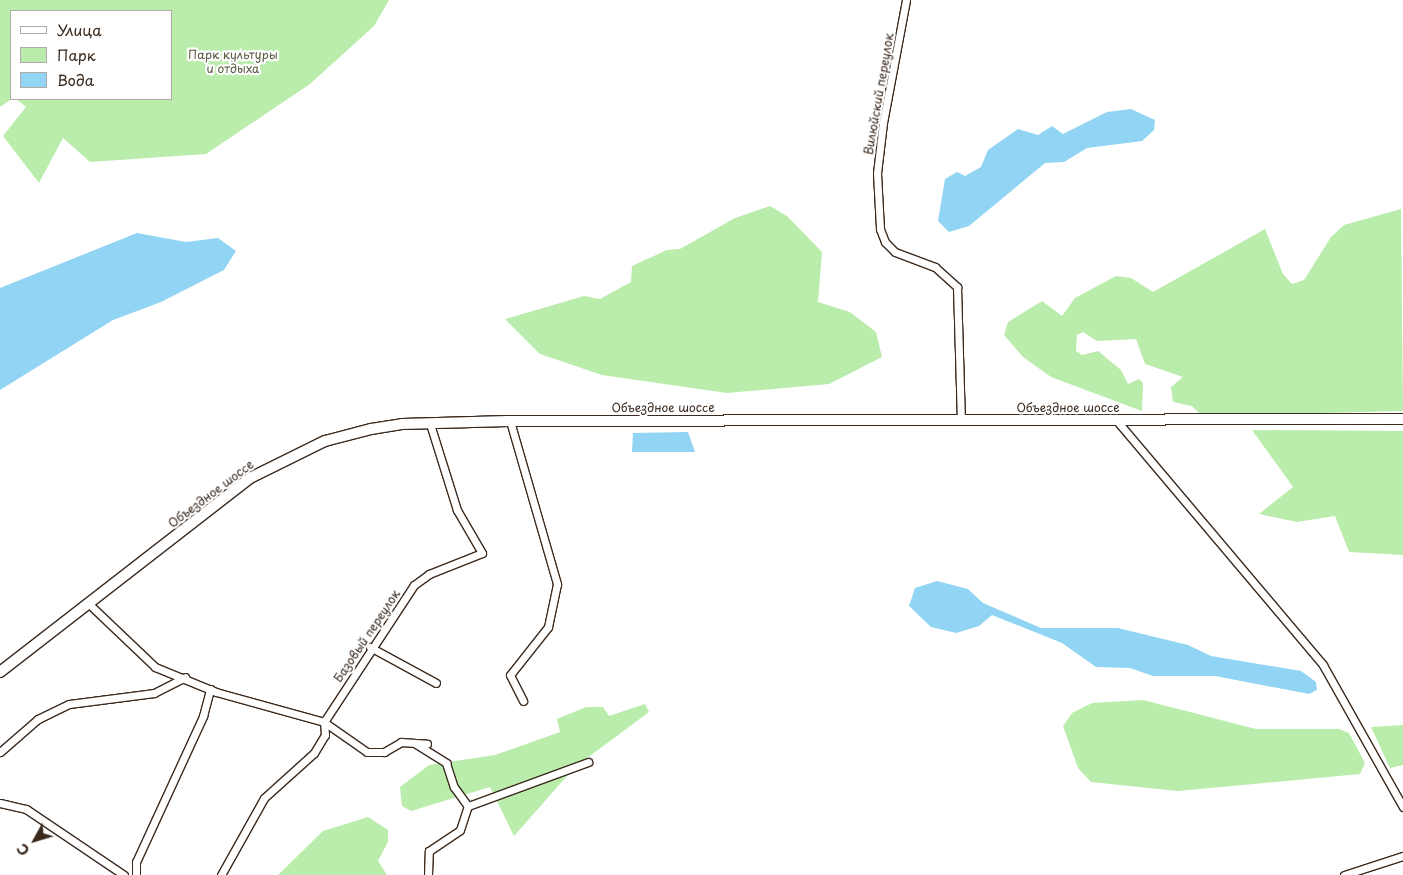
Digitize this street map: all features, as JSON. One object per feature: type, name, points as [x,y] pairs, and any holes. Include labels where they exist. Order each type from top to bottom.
[{"type":"main road","name":"Объездное шоссе","points":[[0,672],[90,605],[250,478],[286,457],[371,429],[430,424],[510,422],[1403,419]]},
{"type":"street","name":"Вилюйский переулок","points":[[906,0],[883,122],[877,173],[880,229],[885,242],[895,252],[935,267],[957,287],[961,420]]},
{"type":"street","points":[[1117,421],[1323,665],[1403,807]]},
{"type":"street","points":[[510,422],[557,584],[548,627],[510,675],[523,702]]},
{"type":"street","name":"Базовый переулок","points":[[221,875],[264,798],[314,752],[325,735],[324,722],[370,647],[414,585],[429,574],[482,553],[457,510],[430,424]]},
{"type":"street","points":[[90,605],[155,667],[210,689],[324,722],[367,752],[384,752],[401,742],[427,744]]},
{"type":"street","points":[[370,647],[436,683]]},
{"type":"street","points":[[0,752],[38,719],[69,704],[154,693],[184,677]]},
{"type":"street","points":[[136,875],[136,862],[203,716],[210,689]]},
{"type":"street","points":[[414,743],[446,763],[454,788],[468,806]]},
{"type":"street","points":[[468,806],[588,762]]},
{"type":"street","points":[[0,804],[26,809],[124,875]]},
{"type":"street","points":[[428,875],[429,851],[460,830],[468,806]]},
{"type":"street","points":[[1344,875],[1403,856]]},
{"type":"green space","name":"Парк культуры и отдыха","points":[[0,0],[389,0],[374,26],[310,84],[206,154],[90,162],[63,138],[39,183],[3,136],[26,107],[17,100],[172,100],[172,10],[10,10],[10,100],[0,107]]},
{"type":"green space","points":[[770,206],[787,216],[822,252],[818,302],[850,312],[876,332],[882,357],[829,384],[727,393],[602,375],[540,354],[505,319],[584,296],[600,299],[631,282],[632,266],[667,250],[680,249],[735,218]]},
{"type":"green space","points":[[1401,209],[1403,411],[1202,416],[1192,406],[1173,402],[1171,387],[1183,377],[1145,364],[1136,339],[1097,341],[1083,332],[1077,335],[1076,351],[1082,355],[1098,351],[1121,370],[1128,384],[1139,379],[1143,383],[1142,411],[1051,377],[1023,357],[1004,335],[1008,322],[1042,301],[1062,316],[1075,298],[1116,276],[1131,278],[1153,292],[1265,229],[1283,274],[1292,284],[1304,280],[1331,237],[1344,225]]},
{"type":"green space","points":[[1252,430],[1403,431],[1403,555],[1349,552],[1335,516],[1297,522],[1259,514],[1293,487]]},
{"type":"green space","points":[[1143,700],[1256,729],[1339,729],[1349,733],[1365,763],[1360,774],[1178,791],[1091,782],[1078,768],[1063,726],[1072,713],[1092,703]]},
{"type":"green space","points":[[645,704],[649,712],[575,767],[514,836],[490,787],[411,811],[402,806],[400,787],[429,765],[495,755],[560,732],[557,719],[586,707],[603,707],[609,716]]},
{"type":"green space","points":[[1403,725],[1403,765],[1390,768],[1371,727]]},
{"type":"green space","points":[[368,817],[388,830],[388,842],[378,861],[387,875],[278,875],[323,831]]},
{"type":"water","points":[[1131,109],[1155,120],[1154,130],[1142,141],[1087,148],[1064,162],[1045,163],[969,226],[949,232],[938,221],[945,179],[957,172],[965,176],[981,167],[988,150],[1018,129],[1038,135],[1052,126],[1063,134],[1107,112]]},
{"type":"water","points":[[137,233],[186,242],[218,238],[236,251],[224,270],[161,302],[113,320],[0,390],[0,288]]},
{"type":"water","points":[[688,432],[695,452],[632,452],[633,433]]},
{"type":"water","points":[[937,581],[968,589],[983,603],[1041,628],[1118,628],[1188,645],[1211,656],[1301,671],[1316,682],[1317,690],[1309,694],[1215,676],[1153,676],[1130,668],[1096,667],[1062,643],[992,615],[979,626],[956,633],[931,627],[909,606],[915,588]]}]
